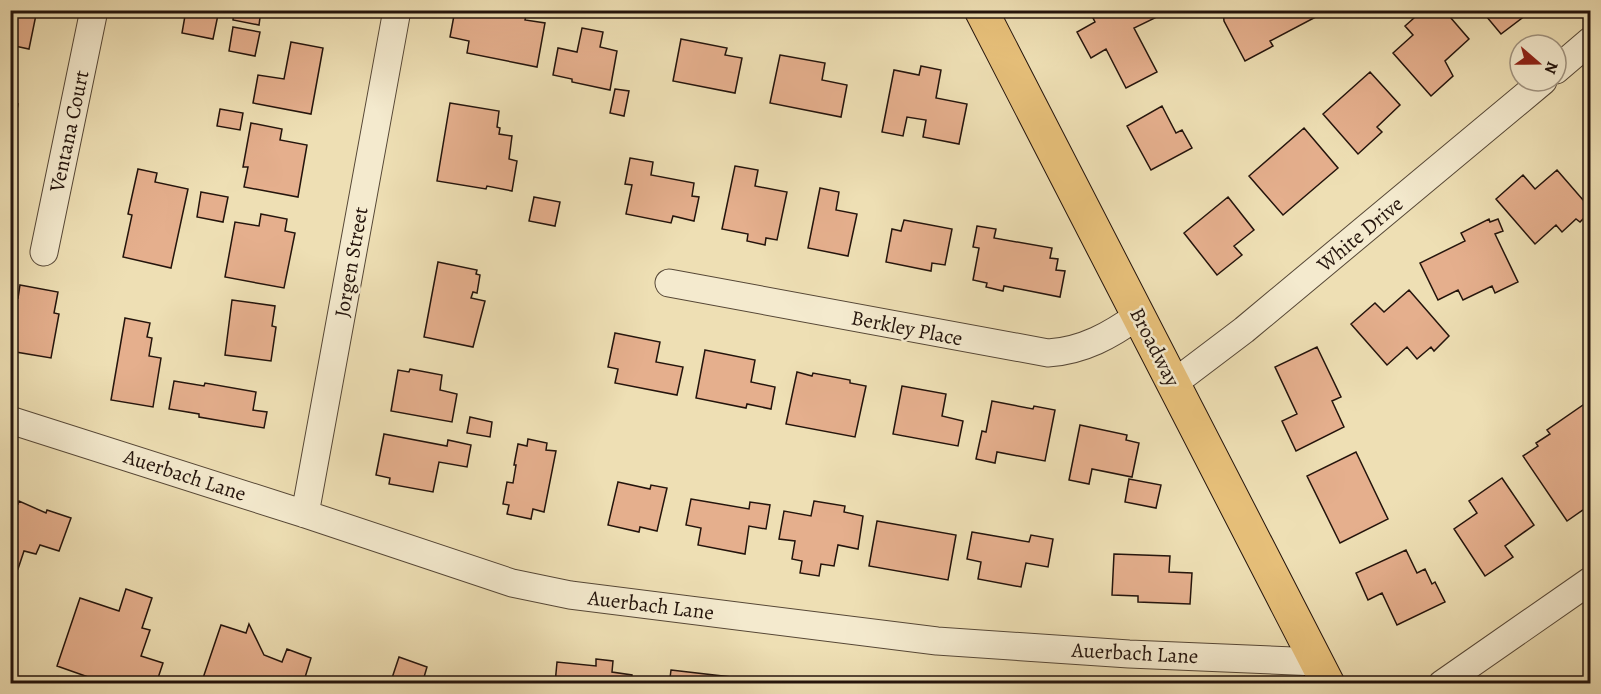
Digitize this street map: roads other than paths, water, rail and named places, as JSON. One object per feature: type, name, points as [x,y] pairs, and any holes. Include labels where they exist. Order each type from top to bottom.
[{"type":"main road","name":"Broadway","points":[[981,10],[1174,383],[1314,676]]},
{"type":"street","name":"Ventana Court","points":[[44,252],[94,10]]},
{"type":"street","name":"Jorgen Street","points":[[305,514],[397,10]]},
{"type":"street","points":[[1568,60],[1590,41]]},
{"type":"street","name":"White Drive","points":[[1174,383],[1244,330],[1529,93]]},
{"type":"street","name":"Berkley Place","points":[[669,283],[1048,353],[1067,352],[1088,344],[1114,332],[1139,315]]},
{"type":"street","name":"Auerbach Lane","points":[[10,420],[512,583],[570,595],[937,641],[1118,653],[1314,676]]},
{"type":"street","points":[[1442,684],[1590,581]]}]
